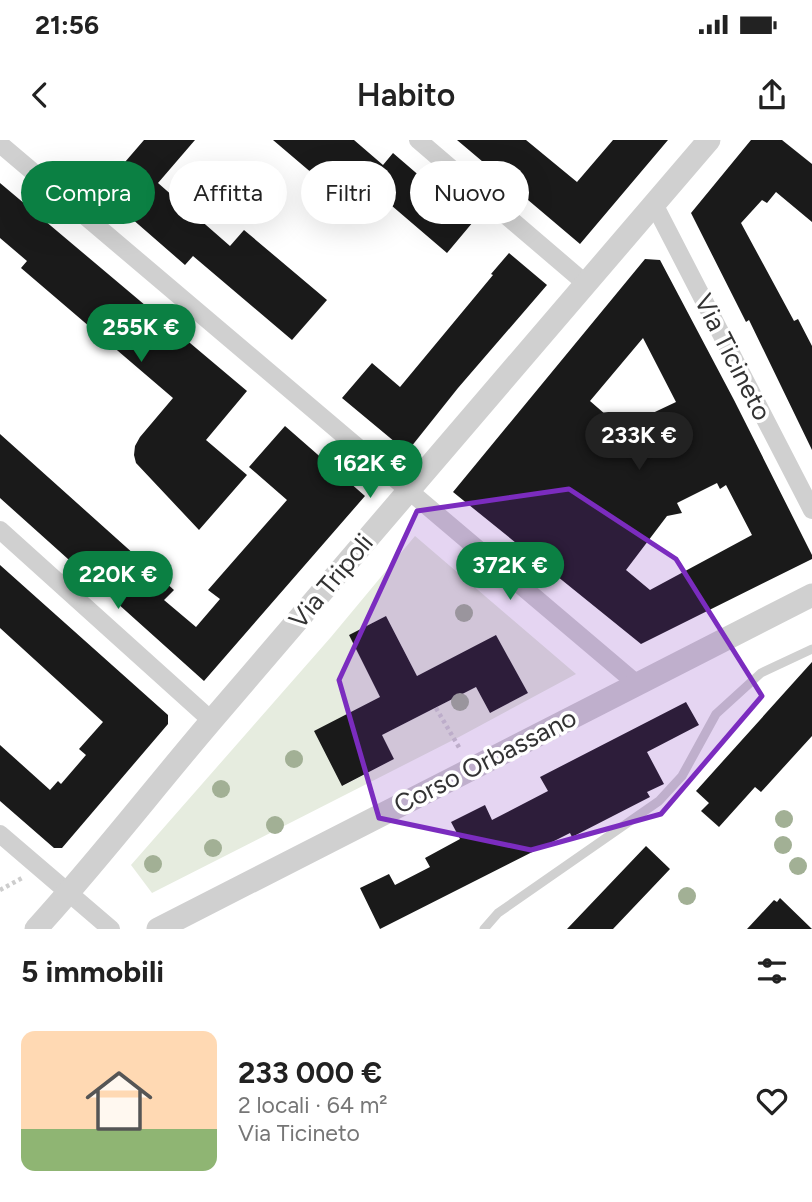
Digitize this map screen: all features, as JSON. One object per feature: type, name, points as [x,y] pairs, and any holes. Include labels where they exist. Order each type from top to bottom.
[{"type":"street","points":[[418,140],[585,284]]},
{"type":"street","name":"Via Tripoli","points":[[36,929],[69,894],[408,490],[709,140]]},
{"type":"street","points":[[0,144],[637,684]]},
{"type":"street","name":"Via Ticineto","points":[[654,204],[812,510]]},
{"type":"street","points":[[0,530],[212,721]]},
{"type":"street","name":"Corso Orbassano","points":[[158,929],[812,595]]},
{"type":"street","points":[[0,834],[111,929]]},
{"type":"lane","points":[[484,929],[498,913],[659,801],[682,776],[716,714],[761,673],[812,649]]},
{"type":"path","points":[[436,708],[471,767]]},
{"type":"highlighted area","points":[[569,489],[676,559],[762,696],[661,814],[531,850],[379,818],[339,680],[417,511]]},
{"type":"shaded area","points":[[415,536],[576,674],[459,737],[152,893],[131,865],[331,637]],"holes":[[[386,616],[417,676],[496,636],[528,693],[490,713],[476,687],[382,735],[394,759],[343,786],[380,697],[349,635]]]},
{"type":"building","points":[[144,140],[195,140],[177,161],[169,161],[169,170],[158,183],[169,193],[169,224],[205,224],[230,246],[244,230],[327,300],[292,340],[193,256],[185,265],[138,224],[155,224],[155,161],[126,161]]},
{"type":"building","points":[[273,140],[354,140],[378,161],[301,161],[301,164]]},
{"type":"building","points":[[457,140],[526,140],[577,182],[613,140],[668,140],[580,244],[529,201],[529,161],[482,161]]},
{"type":"building","points":[[751,140],[782,140],[812,164],[812,222],[776,192],[767,203],[762,200],[741,223],[794,321],[798,319],[812,346],[812,450],[749,320],[746,322],[691,213]]},
{"type":"building","points":[[393,153],[410,168],[410,221],[396,209],[396,161],[386,161]]},
{"type":"building","points":[[0,183],[21,201],[21,224],[49,224],[247,391],[206,440],[247,475],[199,530],[136,463],[134,455],[140,437],[173,398],[21,268],[27,261],[0,238]]},
{"type":"building","points":[[413,224],[471,224],[447,253]]},
{"type":"building","points":[[509,253],[547,285],[407,452],[342,398],[372,363],[400,387]]},
{"type":"building","points":[[645,259],[660,260],[734,400],[812,559],[641,644],[453,492]],"holes":[[[643,338],[676,402],[621,428],[590,401]],[[717,483],[720,489],[726,485],[752,535],[650,590],[626,570],[667,516],[682,513],[677,503]]]},
{"type":"building","points":[[285,426],[365,496],[204,681],[0,498],[0,434],[174,590],[164,600],[196,627],[220,599],[208,590],[287,500],[249,467]]},
{"type":"building","points":[[0,565],[168,715],[168,724],[62,848],[54,848],[0,801],[0,745],[50,790],[58,781],[61,784],[86,755],[79,749],[103,722],[0,628]]},
{"type":"building","points":[[386,616],[417,676],[496,635],[528,693],[490,713],[476,687],[382,735],[394,759],[342,786],[314,731],[380,697],[349,635]]},
{"type":"building","points":[[812,662],[812,736],[761,792],[755,787],[719,827],[701,811],[709,803],[696,791]]},
{"type":"building","points":[[686,702],[699,725],[647,752],[664,784],[647,792],[650,797],[572,837],[570,833],[380,929],[360,888],[389,874],[395,885],[430,867],[425,858],[460,839],[451,822],[485,805],[492,820],[548,791],[540,777]]},
{"type":"building","points":[[646,846],[670,869],[613,929],[567,929]]},
{"type":"building","points":[[780,898],[812,929],[747,929],[774,900],[777,902]]}]
